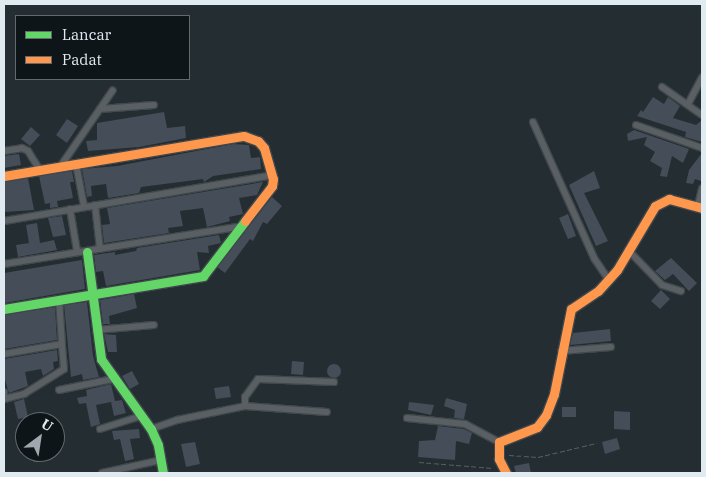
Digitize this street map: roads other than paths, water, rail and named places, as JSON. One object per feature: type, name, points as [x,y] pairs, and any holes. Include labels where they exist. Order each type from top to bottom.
[{"type":"street","points":[[688,104],[702,78]]},
{"type":"street","points":[[662,86],[702,115]]},
{"type":"street","points":[[60,166],[113,90]]},
{"type":"street","points":[[100,109],[154,105]]},
{"type":"street","points":[[533,122],[594,258],[609,280]]},
{"type":"street","points":[[636,125],[702,148]]},
{"type":"street","points":[[4,176],[244,136],[258,141],[264,148],[272,175],[272,186],[238,227],[203,276],[93,296],[59,299],[4,309]]},
{"type":"street","points":[[4,151],[24,149],[40,170]]},
{"type":"street","points":[[76,164],[84,206]]},
{"type":"street","points":[[4,221],[272,175]]},
{"type":"street","points":[[499,442],[508,436],[538,427],[542,421],[554,394],[561,351],[571,309],[609,280],[648,215],[663,200],[700,204],[702,188]]},
{"type":"street","points":[[95,204],[100,249]]},
{"type":"street","points":[[70,209],[93,296],[96,330],[102,359],[113,379],[151,429],[163,473]]},
{"type":"street","points":[[4,264],[238,227]]},
{"type":"street","points":[[628,250],[662,285],[680,291]]},
{"type":"street","points":[[4,392],[4,399],[24,394],[64,368],[59,299]]},
{"type":"street","points":[[96,330],[154,325]]},
{"type":"street","points":[[4,354],[62,344]]},
{"type":"street","points":[[561,351],[611,347]]},
{"type":"street","points":[[59,390],[113,379]]},
{"type":"street","points":[[245,406],[245,397],[255,380],[334,382]]},
{"type":"street","points":[[151,429],[178,420],[245,406],[327,412]]},
{"type":"street","points":[[100,429],[141,416]]},
{"type":"street","points":[[407,418],[465,424],[499,442]]},
{"type":"street","points":[[499,442],[498,454],[504,471]]},
{"type":"street","points":[[102,473],[161,460]]}]
